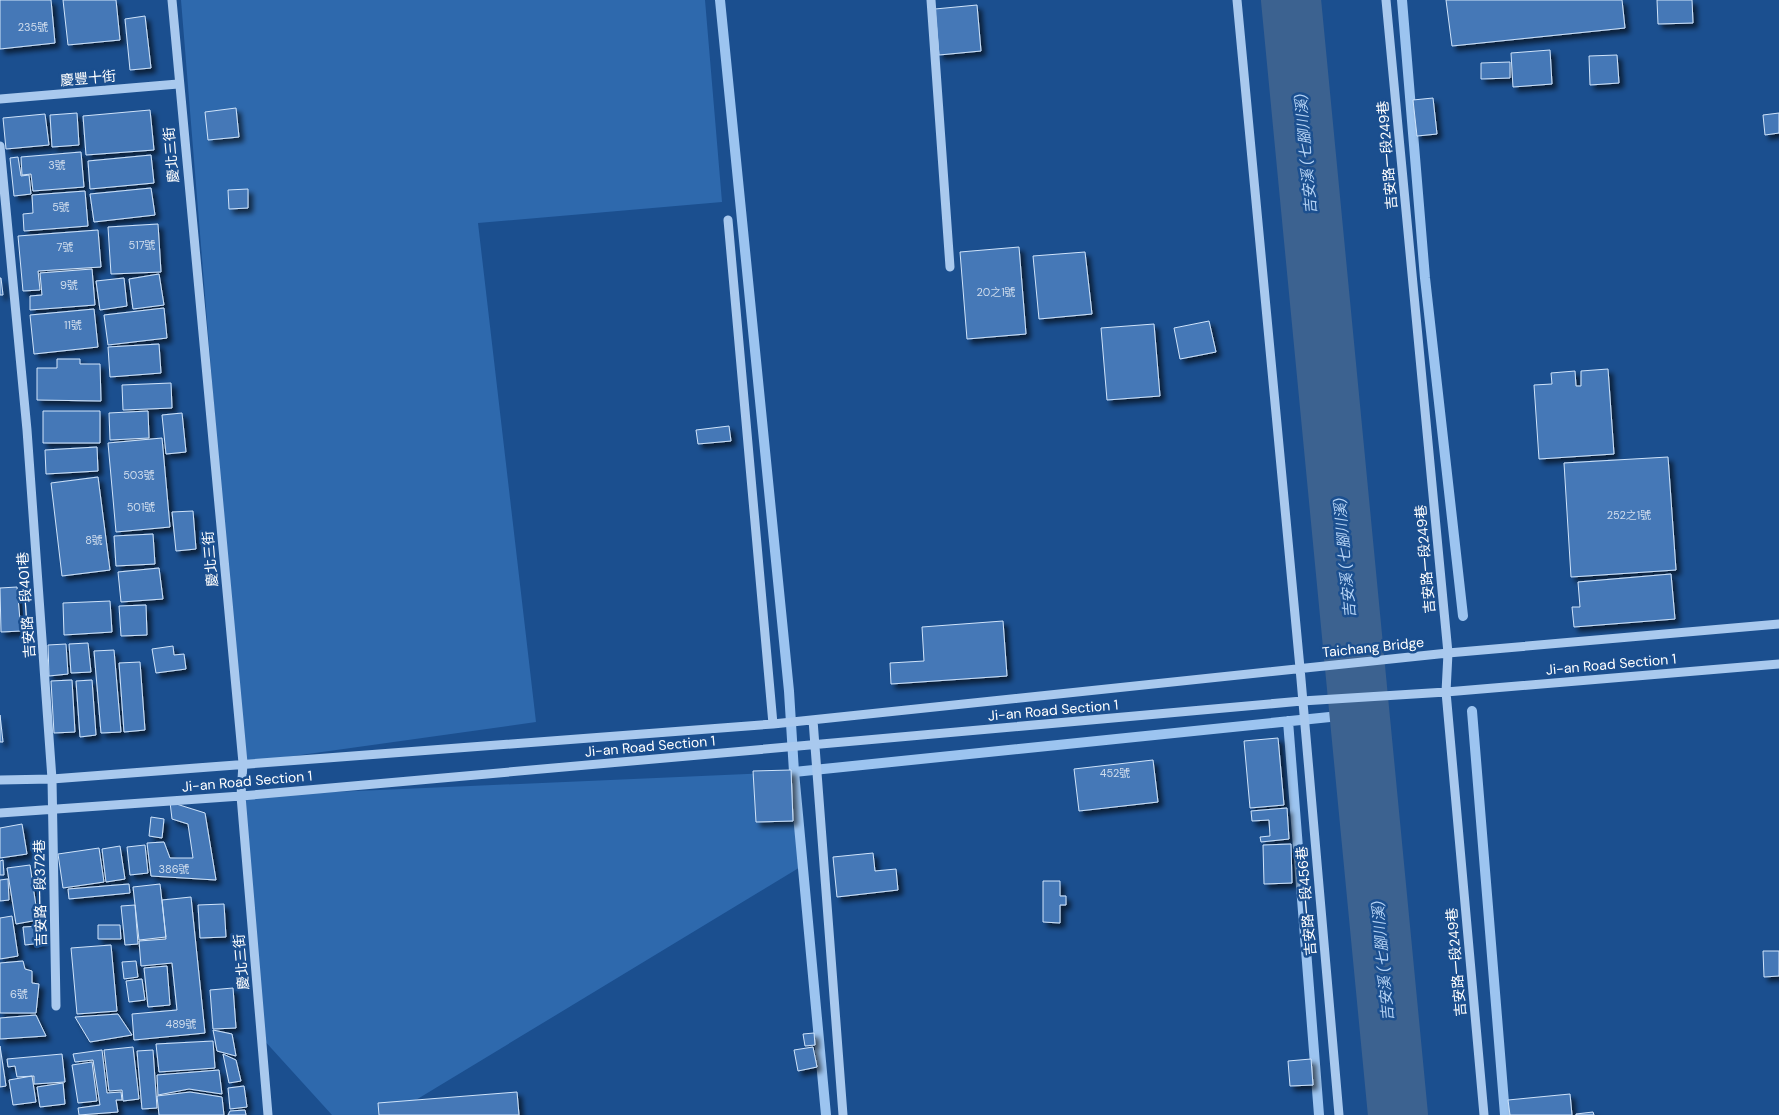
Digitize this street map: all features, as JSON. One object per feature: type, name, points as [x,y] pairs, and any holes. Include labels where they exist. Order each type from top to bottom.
[{"type":"street","name":"慶北三街","points":[[172,0],[178,84],[243,763],[241,796],[268,1115]]},
{"type":"street","points":[[931,0],[950,267]]},
{"type":"street","name":"吉安路一段456巷","points":[[1237,0],[1300,668],[1338,1115]]},
{"type":"street","name":"吉安路一段249巷","points":[[1386,0],[1448,653],[1446,692],[1484,1115]]},
{"type":"street","name":"慶豐十街","points":[[0,99],[178,84]]},
{"type":"street","name":"吉安路一段401巷","points":[[0,146],[27,430],[52,779]]},
{"type":"street","points":[[728,220],[773,724]]},
{"type":"street","name":"Ji-an Road Section 1","points":[[1448,653],[1779,624]]},
{"type":"street","name":"Taichang Bridge","points":[[1300,668],[1448,653]]},
{"type":"street","name":"Ji-an Road Section 1","points":[[1446,692],[1779,664]]},
{"type":"street","name":"Ji-an Road Section 1","points":[[0,780],[52,779],[773,724],[1300,668]]},
{"type":"street","points":[[1302,701],[1446,692]]},
{"type":"street","name":"Ji-an Road Section 1","points":[[0,813],[241,796],[1302,701]]},
{"type":"street","points":[[814,720],[814,745],[842,1115]]},
{"type":"street","name":"吉安路一段372巷","points":[[52,779],[56,1006]]},
{"type":"shaded area","points":[[181,0],[705,0],[722,202],[478,223],[536,722],[243,763]]},
{"type":"shaded area","points":[[794,772],[802,866],[391,1115],[332,1115],[262,1038],[241,796]]},
{"type":"building","points":[[0,0],[51,0],[55,43],[0,49]]},
{"type":"building","points":[[63,0],[116,0],[120,40],[68,45]]},
{"type":"building","points":[[1446,0],[1622,0],[1625,28],[1452,46]]},
{"type":"building","points":[[1657,0],[1692,0],[1693,23],[1658,24]]},
{"type":"building","points":[[977,5],[981,51],[939,55],[935,9]]},
{"type":"building","points":[[145,16],[151,68],[130,70],[125,19]]},
{"type":"building","points":[[1550,50],[1552,84],[1513,87],[1511,53]]},
{"type":"building","points":[[1617,55],[1619,83],[1590,85],[1589,56]]},
{"type":"building","points":[[1510,62],[1510,78],[1481,79],[1481,63]]},
{"type":"building","points":[[1433,98],[1437,134],[1417,136],[1413,100]]},
{"type":"building","points":[[236,108],[239,137],[208,140],[205,112]]},
{"type":"building","points":[[150,110],[154,150],[86,155],[83,116]]},
{"type":"building","points":[[77,113],[79,145],[52,147],[50,115]]},
{"type":"building","points":[[1779,113],[1779,133],[1765,135],[1763,115]]},
{"type":"building","points":[[45,114],[49,145],[6,149],[3,118]]},
{"type":"building","points":[[81,152],[84,187],[33,191],[31,174],[22,175],[21,157]]},
{"type":"building","points":[[151,155],[154,183],[90,189],[88,161]]},
{"type":"building","points":[[18,157],[21,176],[29,175],[31,194],[14,196],[10,158]]},
{"type":"building","points":[[151,188],[155,215],[94,222],[90,194]]},
{"type":"building","points":[[248,189],[248,208],[229,209],[228,190]]},
{"type":"building","points":[[85,191],[88,226],[24,231],[23,214],[33,213],[32,195]]},
{"type":"building","points":[[158,224],[161,272],[111,274],[108,227]]},
{"type":"building","points":[[98,230],[101,267],[38,271],[40,290],[23,291],[18,236]]},
{"type":"building","points":[[1019,247],[1026,334],[967,339],[960,252]]},
{"type":"building","points":[[1085,252],[1092,314],[1039,319],[1033,256]]},
{"type":"building","points":[[92,269],[95,305],[30,310],[30,296],[42,295],[40,273]]},
{"type":"building","points":[[159,274],[164,305],[133,309],[129,279]]},
{"type":"building","points":[[1,278],[3,295],[0,295]]},
{"type":"building","points":[[124,278],[127,306],[100,310],[96,281]]},
{"type":"building","points":[[164,308],[167,338],[108,345],[104,315]]},
{"type":"building","points":[[94,309],[98,347],[34,354],[30,315]]},
{"type":"building","points":[[1209,321],[1216,352],[1180,359],[1174,328]]},
{"type":"building","points":[[1154,324],[1160,396],[1107,400],[1101,328]]},
{"type":"building","points":[[159,344],[161,373],[110,377],[108,347]]},
{"type":"building","points":[[57,359],[80,359],[80,364],[100,364],[101,401],[37,400],[37,368],[57,368]]},
{"type":"building","points":[[1608,369],[1614,454],[1539,459],[1534,385],[1552,384],[1551,373],[1575,371],[1576,386],[1581,386],[1581,371]]},
{"type":"building","points":[[171,383],[172,408],[123,410],[122,385]]},
{"type":"building","points":[[43,411],[100,411],[100,443],[43,443]]},
{"type":"building","points":[[148,411],[149,438],[110,440],[109,413]]},
{"type":"building","points":[[182,413],[186,452],[166,454],[162,415]]},
{"type":"building","points":[[729,426],[731,441],[698,444],[696,430]]},
{"type":"building","points":[[162,438],[170,527],[116,532],[108,443]]},
{"type":"building","points":[[97,447],[98,471],[46,474],[45,450]]},
{"type":"building","points":[[1668,457],[1676,570],[1571,577],[1564,463]]},
{"type":"building","points":[[98,477],[110,570],[62,576],[51,483]]},
{"type":"building","points":[[193,511],[196,549],[176,551],[172,512]]},
{"type":"building","points":[[153,534],[155,564],[116,566],[114,536]]},
{"type":"building","points":[[159,568],[163,599],[121,602],[118,572]]},
{"type":"building","points":[[1671,574],[1675,619],[1574,627],[1572,607],[1580,607],[1578,582]]},
{"type":"building","points":[[17,587],[21,631],[1,632],[0,588]]},
{"type":"building","points":[[110,601],[112,632],[64,635],[63,603]]},
{"type":"building","points":[[146,605],[147,635],[121,636],[119,606]]},
{"type":"building","points":[[1003,621],[1007,676],[891,684],[890,663],[924,661],[922,627]]},
{"type":"building","points":[[88,643],[91,672],[71,673],[69,644]]},
{"type":"building","points":[[66,644],[68,674],[49,676],[48,645]]},
{"type":"building","points":[[173,646],[174,655],[184,654],[186,669],[156,673],[152,649]]},
{"type":"building","points":[[114,650],[121,732],[101,733],[94,651]]},
{"type":"building","points":[[140,662],[145,730],[124,732],[119,663]]},
{"type":"building","points":[[72,680],[75,732],[54,733],[51,681]]},
{"type":"building","points":[[92,680],[96,735],[80,737],[76,681]]},
{"type":"building","points":[[0,715],[3,742],[0,742]]},
{"type":"building","points":[[1278,738],[1284,805],[1250,808],[1244,741]]},
{"type":"building","points":[[1153,760],[1158,802],[1079,811],[1074,769]]},
{"type":"building","points":[[791,770],[793,821],[756,822],[753,771]]},
{"type":"building","points":[[170,802],[205,813],[216,880],[151,876],[147,843],[164,842],[170,858],[193,858],[188,824],[172,819]]},
{"type":"building","points":[[1287,808],[1289,839],[1261,842],[1260,837],[1270,836],[1269,820],[1252,821],[1251,811]]},
{"type":"building","points":[[151,817],[164,819],[162,838],[149,836]]},
{"type":"building","points":[[22,824],[27,854],[0,858],[0,828]]},
{"type":"building","points":[[1291,844],[1292,883],[1264,884],[1263,845]]},
{"type":"building","points":[[145,845],[148,873],[130,875],[127,847]]},
{"type":"building","points":[[120,846],[125,879],[106,882],[102,849]]},
{"type":"building","points":[[99,848],[104,882],[63,888],[58,854]]},
{"type":"building","points":[[873,853],[875,871],[896,869],[898,890],[837,897],[833,857]]},
{"type":"building","points":[[3,860],[4,875],[0,875],[0,861]]},
{"type":"building","points":[[30,865],[38,920],[16,924],[7,868]]},
{"type":"building","points":[[8,879],[9,900],[0,901],[0,880]]},
{"type":"building","points":[[1043,881],[1060,881],[1060,896],[1066,896],[1066,905],[1060,905],[1060,923],[1043,922]]},
{"type":"building","points":[[129,884],[130,893],[69,899],[68,889]]},
{"type":"building","points":[[160,884],[166,937],[139,940],[133,887]]},
{"type":"building","points":[[191,897],[205,1033],[134,1040],[132,1014],[177,1010],[172,963],[141,966],[139,941],[166,939],[162,900]]},
{"type":"building","points":[[224,904],[226,937],[200,938],[198,905]]},
{"type":"building","points":[[135,905],[138,944],[125,945],[121,906]]},
{"type":"building","points":[[12,916],[18,956],[0,959],[0,918]]},
{"type":"building","points":[[98,925],[120,925],[121,939],[98,939]]},
{"type":"building","points":[[40,926],[42,943],[25,945],[23,927]]},
{"type":"building","points":[[111,945],[117,1011],[77,1014],[71,948]]},
{"type":"building","points":[[1763,951],[1779,951],[1779,976],[1764,977]]},
{"type":"building","points":[[23,961],[25,969],[32,971],[32,983],[39,984],[36,1013],[0,1013],[0,963]]},
{"type":"building","points":[[136,961],[138,977],[124,979],[122,962]]},
{"type":"building","points":[[167,966],[170,1005],[148,1007],[144,968]]},
{"type":"building","points":[[142,979],[145,1000],[129,1002],[126,981]]},
{"type":"building","points":[[233,988],[236,1028],[213,1029],[210,990]]},
{"type":"building","points":[[118,1014],[132,1035],[90,1042],[75,1017]]},
{"type":"building","points":[[36,1015],[46,1036],[0,1039],[0,1018]]},
{"type":"building","points":[[213,1030],[232,1034],[236,1056],[217,1051]]},
{"type":"building","points":[[814,1033],[815,1045],[805,1046],[803,1034]]},
{"type":"building","points":[[213,1041],[215,1068],[159,1072],[156,1044]]},
{"type":"building","points":[[0,1046],[6,1086],[0,1087]]},
{"type":"building","points":[[133,1047],[139,1099],[123,1101],[122,1090],[109,1091],[104,1050]]},
{"type":"building","points":[[813,1047],[817,1067],[798,1071],[794,1050]]},
{"type":"building","points":[[102,1050],[107,1093],[121,1092],[122,1100],[116,1100],[118,1112],[79,1115],[78,1108],[100,1105],[93,1060],[75,1062],[73,1054]]},
{"type":"building","points":[[153,1050],[157,1108],[142,1109],[137,1051]]},
{"type":"building","points":[[62,1054],[65,1082],[34,1084],[34,1076],[17,1077],[15,1066],[8,1067],[7,1059]]},
{"type":"building","points":[[223,1054],[236,1060],[241,1081],[229,1083]]},
{"type":"building","points":[[1311,1059],[1313,1085],[1290,1086],[1288,1061]]},
{"type":"building","points":[[92,1062],[97,1101],[78,1103],[72,1065]]},
{"type":"building","points":[[219,1070],[222,1094],[189,1089],[158,1095],[157,1075]]},
{"type":"building","points":[[32,1076],[36,1102],[13,1105],[9,1080]]},
{"type":"building","points":[[63,1083],[65,1104],[40,1107],[37,1087]]},
{"type":"building","points":[[244,1086],[247,1107],[230,1109],[228,1088]]},
{"type":"building","points":[[190,1092],[222,1097],[224,1115],[159,1115],[157,1096]]},
{"type":"building","points":[[517,1092],[519,1115],[379,1115],[378,1103]]},
{"type":"building","points":[[1570,1094],[1572,1115],[1510,1115],[1508,1100]]},
{"type":"building","points":[[245,1110],[246,1115],[228,1115],[230,1111]]},
{"type":"building","points":[[1593,1112],[1594,1115],[1576,1115],[1576,1114]]},
{"type":"waterway","points":[[720,0],[789,691],[794,772],[826,1115]]},
{"type":"waterway","name":"吉安溪 (七腳川溪)","points":[[1291,0],[1398,1115]]},
{"type":"waterway","points":[[1402,0],[1425,278],[1463,616]]},
{"type":"waterway","points":[[1472,711],[1505,1115]]},
{"type":"waterway","points":[[794,772],[1359,714]]},
{"type":"waterway","points":[[1288,721],[1319,1115]]}]
